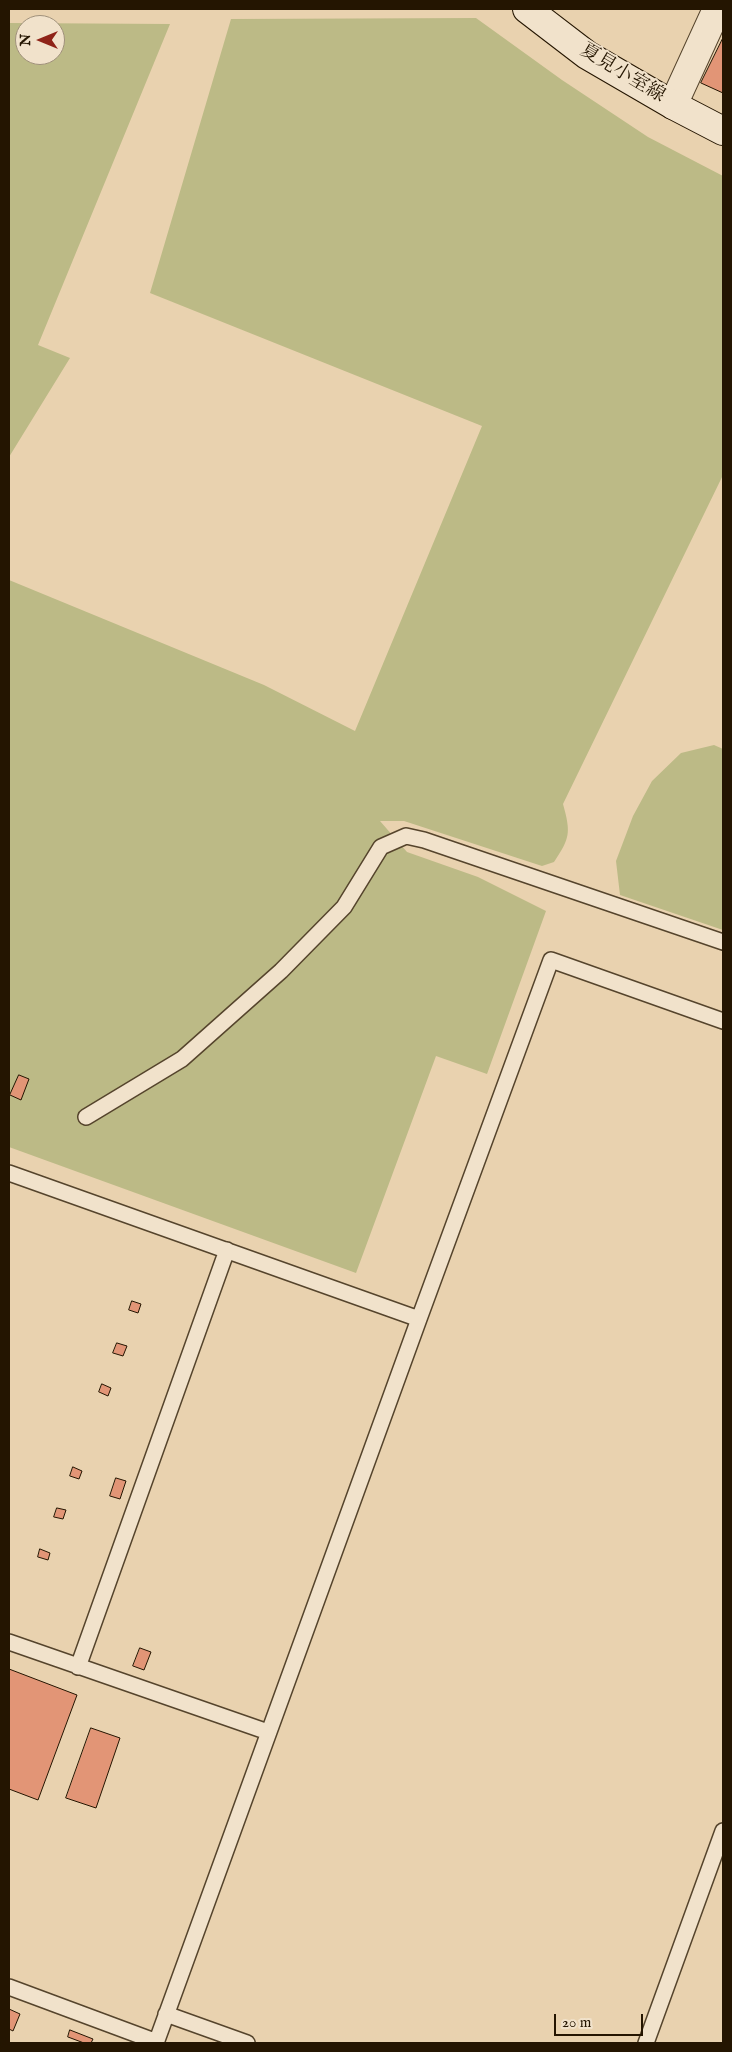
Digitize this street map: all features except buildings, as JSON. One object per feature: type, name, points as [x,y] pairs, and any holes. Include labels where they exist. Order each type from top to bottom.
[{"type":"main road","name":"夏見小室線","points":[[527,9],[587,56],[723,131]]},
{"type":"main road","points":[[673,104],[717,9]]},
{"type":"lane","points":[[86,1117],[189,1053],[281,971],[344,906],[381,847],[406,836],[424,840],[723,942]]},
{"type":"lane","points":[[9,1987],[157,2043],[268,1732],[551,960],[723,1021]]},
{"type":"lane","points":[[9,1174],[419,1319]]},
{"type":"lane","points":[[78,1667],[227,1250]]},
{"type":"lane","points":[[9,1642],[268,1732]]},
{"type":"lane","points":[[646,2043],[723,1831]]},
{"type":"lane","points":[[166,2014],[247,2043]]},
{"type":"shaded area","points":[[476,18],[562,80],[648,137],[723,176],[723,475],[563,804],[568,835],[554,862],[542,866],[404,821],[380,821],[407,852],[478,877],[546,911],[487,1074],[436,1056],[356,1273],[9,1147],[9,580],[264,685],[355,731],[482,426],[150,293],[231,19]]},
{"type":"shaded area","points":[[9,23],[15,23],[15,65],[65,65],[65,23],[170,24],[38,345],[70,358],[9,457]]},
{"type":"shaded area","points":[[714,745],[723,749],[723,930],[620,895],[616,861],[633,816],[652,781],[681,753]]}]
